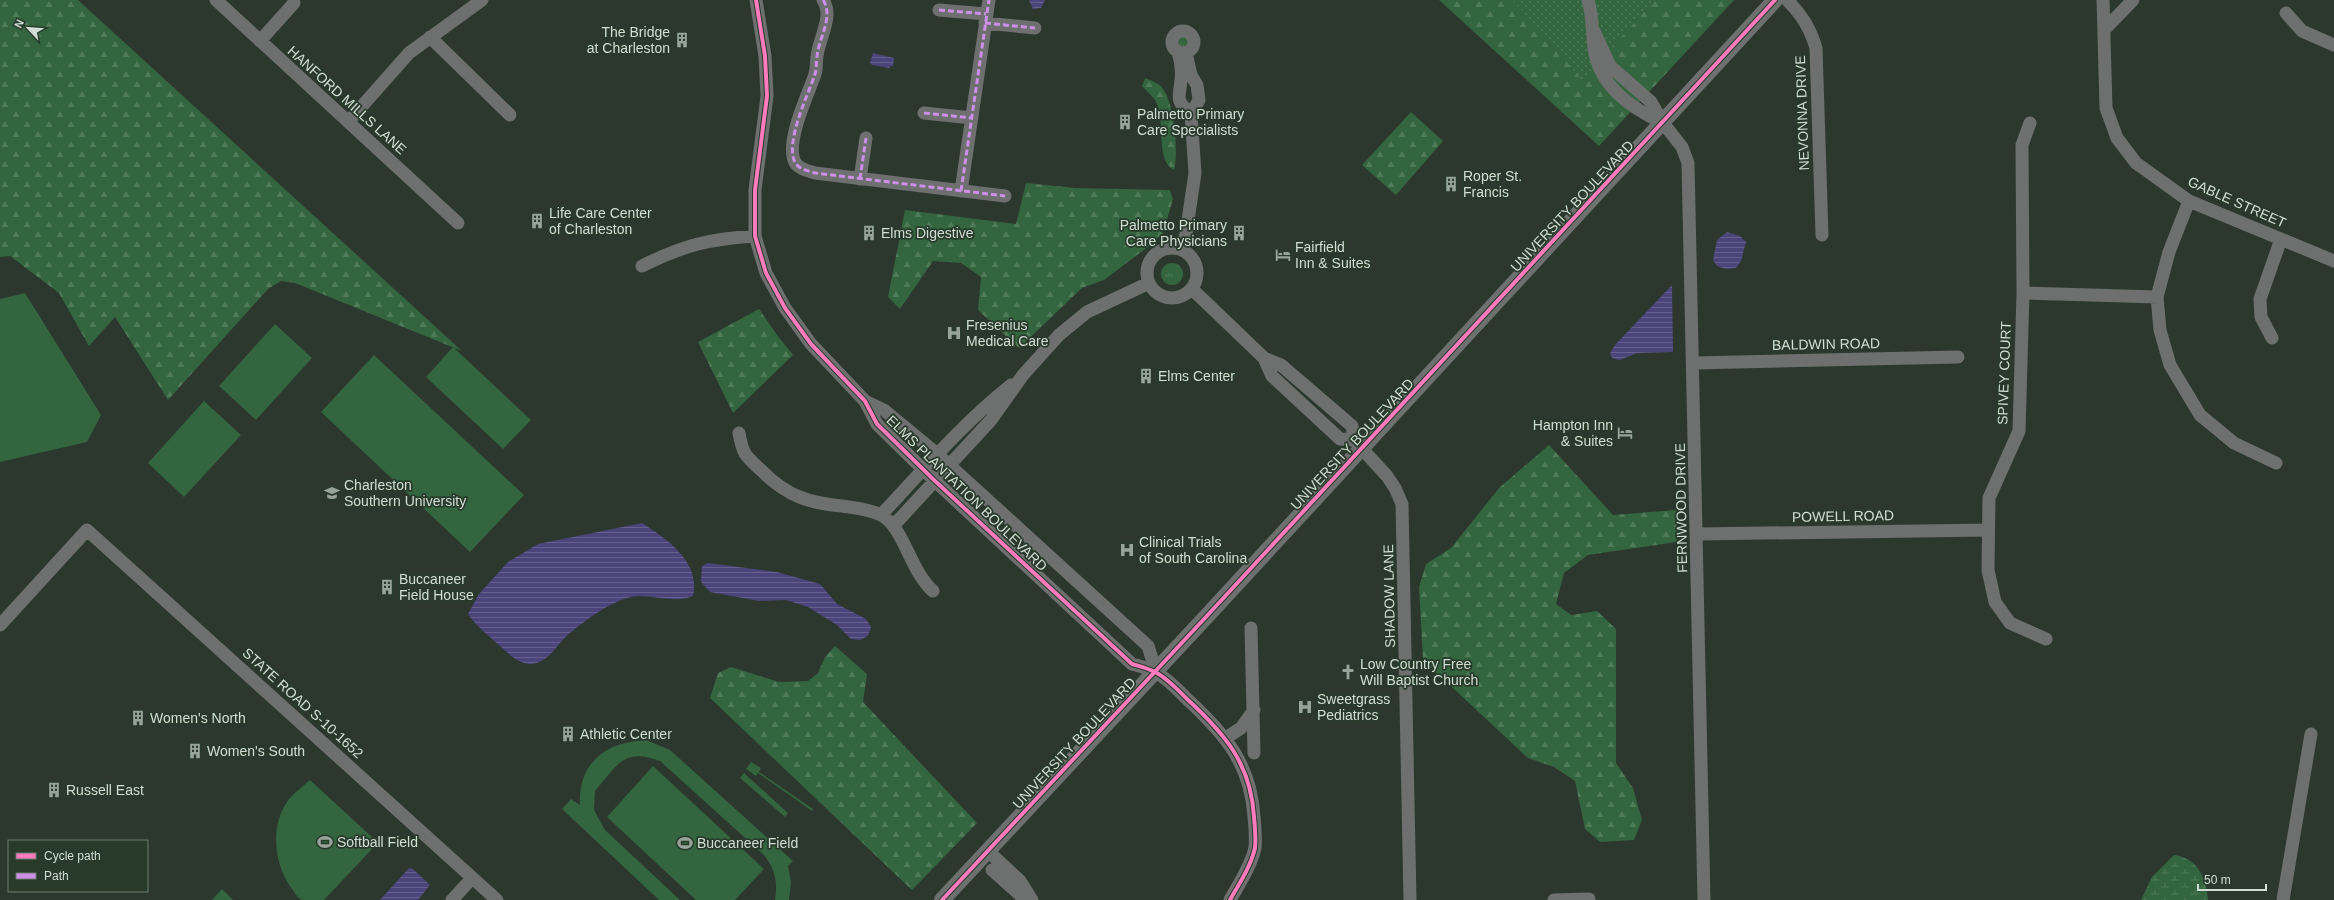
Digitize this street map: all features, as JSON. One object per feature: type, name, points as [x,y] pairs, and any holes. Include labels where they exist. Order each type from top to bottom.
[{"type":"main road","name":"UNIVERSITY BOULEVARD","points":[[942,900],[1156,672],[1358,444],[1663,123],[1774,0]]},
{"type":"street","name":"HANFORD MILLS LANE","points":[[216,0],[458,222]]},
{"type":"street","points":[[348,122],[409,53],[482,0]]},
{"type":"street","points":[[822,0],[827,6],[827,15],[817,54],[816,72],[800,110],[794,155],[796,164],[801,169],[815,173],[1005,196]]},
{"type":"street","points":[[961,190],[989,0]]},
{"type":"street","name":"FERNWOOD DRIVE","points":[[1588,0],[1594,30],[1594,48],[1598,70],[1609,85],[1640,112],[1663,123],[1682,148],[1688,163],[1698,534],[1704,900]]},
{"type":"street","name":"NEVONNA DRIVE","points":[[1787,0],[1803,16],[1812,33],[1816,48],[1822,235]]},
{"type":"street","name":"GABLE STREET","points":[[2103,0],[2106,108],[2117,138],[2136,163],[2189,201],[2334,261]]},
{"type":"street","points":[[2104,30],[2133,0]]},
{"type":"street","name":"ELMS PLANTATION BOULEVARD","points":[[756,1],[765,56],[767,96],[755,190],[755,236],[766,273],[785,308],[811,344],[865,401],[877,424],[923,470],[1132,664],[1156,672]]},
{"type":"street","points":[[260,41],[294,3]]},
{"type":"street","points":[[939,10],[1035,28]]},
{"type":"street","points":[[2286,13],[2302,31],[2334,45]]},
{"type":"street","points":[[430,38],[510,114]]},
{"type":"street","points":[[1181,249],[1186,234],[1195,173],[1191,114],[1199,100],[1197,85],[1182,53],[1181,81],[1178,93],[1179,100],[1191,114]]},
{"type":"street","points":[[924,112],[972,118]]},
{"type":"street","name":"SPIVEY COURT","points":[[2030,123],[2022,145],[2023,293],[2019,431],[1989,498],[1988,570],[1995,602],[2010,623],[2046,639]]},
{"type":"street","points":[[860,179],[866,138]]},
{"type":"street","points":[[2189,201],[2169,252],[2157,297],[2160,330],[2170,365],[2200,414],[2234,443],[2276,463]]},
{"type":"street","points":[[642,266],[674,250],[699,243],[755,236]]},
{"type":"street","points":[[2272,338],[2261,317],[2260,299],[2281,239]]},
{"type":"street","points":[[1166,248],[1181,249],[1193,258],[1197,266],[1198,274],[1192,289],[1178,297],[1170,298],[1155,292],[1149,283],[1147,271],[1153,256],[1166,248]]},
{"type":"street","points":[[894,525],[991,420],[1024,375],[1059,335],[1087,312],[1149,283]]},
{"type":"street","points":[[1192,289],[1264,358],[1272,376],[1340,439],[1358,444]]},
{"type":"street","points":[[2023,293],[2157,297]]},
{"type":"street","name":"BALDWIN ROAD","points":[[1694,364],[1958,357]]},
{"type":"street","points":[[881,515],[923,470],[936,453],[986,405],[1024,375]]},
{"type":"street","name":"ELMS PLANTATION BOULEVARD","points":[[865,401],[884,410],[936,453],[1148,646],[1156,672]]},
{"type":"street","points":[[739,433],[742,452],[774,483],[795,497],[826,504],[864,509],[881,515],[894,525],[918,575],[933,592]]},
{"type":"street","name":"SHADOW LANE","points":[[1358,444],[1395,488],[1402,504],[1404,515],[1410,900]]},
{"type":"street","name":"STATE ROAD S-10-1652","points":[[0,625],[87,530],[131,567],[497,900]]},
{"type":"street","name":"POWELL ROAD","points":[[1698,534],[1988,530]]},
{"type":"street","points":[[1251,628],[1254,753]]},
{"type":"street","points":[[1156,672],[1201,712],[1226,738],[1239,758],[1250,785],[1254,804],[1256,841],[1250,861],[1230,900]]},
{"type":"street","points":[[1226,738],[1241,728],[1254,710]]},
{"type":"street","points":[[2282,900],[2311,734]]},
{"type":"street","points":[[988,851],[1020,881],[1031,900]]},
{"type":"street","points":[[992,870],[1020,895],[1031,900]]},
{"type":"street","points":[[452,900],[472,878]]},
{"type":"street","points":[[1554,900],[1589,899]]},
{"type":"green space","points":[[0,0],[78,0],[462,351],[295,283],[281,281],[268,289],[168,400],[115,317],[89,346],[59,293],[10,256],[0,257]]},
{"type":"green space","points":[[1439,0],[1734,0],[1599,146]]},
{"type":"green space","points":[[1513,0],[1655,0],[1582,80]]},
{"type":"green space","points":[[1182,36],[1186,36],[1190,42],[1186,48],[1182,48],[1178,44],[1178,40]]},
{"type":"green space","points":[[1145,78],[1159,85],[1165,92],[1168,99],[1173,119],[1176,142],[1174,170],[1168,165],[1164,158],[1158,108],[1154,98],[1142,86]]},
{"type":"green space","points":[[1411,112],[1443,141],[1396,195],[1362,165]]},
{"type":"green space","points":[[1026,183],[1075,188],[1170,190],[1173,199],[1163,233],[1149,246],[1104,280],[1082,288],[1019,348],[978,310],[981,277],[961,263],[933,261],[900,309],[888,297],[905,210],[1016,224]]},
{"type":"green space","points":[[1172,263],[1180,266],[1183,274],[1180,282],[1172,285],[1164,282],[1161,274],[1164,266]]},
{"type":"green space","points":[[25,293],[101,415],[87,442],[0,462],[0,299]]},
{"type":"green space","points":[[759,309],[793,355],[733,413],[698,342]]},
{"type":"green space","points":[[275,324],[312,358],[256,420],[219,386]]},
{"type":"green space","points":[[453,347],[531,420],[503,449],[426,377]]},
{"type":"green space","points":[[374,355],[524,495],[470,552],[321,412]]},
{"type":"green space","points":[[204,401],[241,435],[184,497],[148,463]]},
{"type":"green space","points":[[1549,445],[1613,515],[1676,510],[1677,542],[1588,555],[1564,573],[1556,604],[1571,615],[1597,611],[1616,629],[1616,763],[1633,788],[1642,820],[1634,840],[1600,842],[1585,829],[1575,781],[1554,767],[1528,758],[1423,660],[1419,587],[1426,564],[1451,548],[1500,487]]},
{"type":"green space","points":[[835,646],[867,674],[863,702],[977,823],[912,890],[710,698],[718,673],[731,667],[779,682],[808,681],[818,673],[825,657]]},
{"type":"green space","points":[[646,740],[670,750],[793,861],[788,866],[791,882],[789,900],[775,900],[775,876],[771,865],[764,855],[660,761],[637,756],[622,761],[595,791],[594,810],[605,830],[680,900],[659,900],[562,809],[571,799],[580,805],[584,777],[589,767],[597,758],[607,750],[618,745]]},
{"type":"green space","points":[[751,762],[761,768],[759,772],[813,809],[812,811],[758,773],[756,776],[746,769]]},
{"type":"green space","name":"Buccaneer Field","points":[[653,766],[764,869],[735,900],[696,900],[607,817]]},
{"type":"green space","points":[[744,773],[788,813],[785,817],[740,778]]},
{"type":"green space","name":"Softball Field","points":[[310,780],[373,838],[374,847],[324,900],[303,900],[297,896],[281,868],[276,845],[278,821],[283,809],[291,796]]},
{"type":"green space","points":[[2174,855],[2189,860],[2199,870],[2203,877],[2208,900],[2141,900],[2152,877]]},
{"type":"green space","points":[[222,889],[233,900],[212,900]]},
{"type":"shaded area","points":[[1029,0],[1045,0],[1041,8],[1033,9]]},
{"type":"shaded area","points":[[873,53],[894,58],[893,66],[890,66],[890,68],[872,65],[870,63]]},
{"type":"shaded area","points":[[1727,232],[1740,236],[1746,242],[1741,261],[1736,268],[1726,269],[1717,266],[1713,260],[1717,240]]},
{"type":"shaded area","points":[[1672,285],[1673,352],[1637,353],[1620,360],[1612,358],[1610,353],[1615,345]]},
{"type":"shaded area","points":[[642,523],[662,536],[687,562],[692,572],[694,584],[693,596],[669,599],[644,596],[627,598],[619,601],[597,613],[576,628],[565,637],[548,657],[537,663],[530,664],[521,662],[510,655],[478,626],[468,614],[479,594],[508,562],[538,544]]},
{"type":"shaded area","points":[[707,563],[777,572],[820,584],[837,604],[866,619],[871,627],[868,636],[860,640],[851,639],[837,625],[808,607],[786,600],[759,601],[710,592],[701,582],[702,566]]},
{"type":"shaded area","points":[[409,868],[413,869],[430,885],[418,900],[380,900]]},
{"type":"marked path","points":[[823,0],[827,13],[825,27],[818,49],[815,74],[798,119],[795,132],[793,155],[796,164],[803,169],[815,173],[1005,196]]},
{"type":"marked path","points":[[961,191],[989,0]]},
{"type":"marked path","points":[[939,10],[986,14]]},
{"type":"marked path","points":[[985,23],[1035,28]]},
{"type":"marked path","points":[[924,113],[972,118]]},
{"type":"marked path","points":[[860,179],[866,138]]},
{"type":"cycle path","points":[[756,0],[765,56],[767,96],[755,190],[755,236],[766,273],[785,308],[811,344],[865,401],[877,424],[934,480],[1132,664],[1144,667],[1168,681],[1201,712],[1234,751],[1248,781],[1252,798],[1255,848],[1251,861],[1230,900]]},
{"type":"cycle path","points":[[942,900],[1205,618],[1775,0]]},
{"type":"place","name":"The Bridge at Charleston","points":[[682,40]]},
{"type":"place","name":"Palmetto Primary Care Specialists","points":[[1125,122]]},
{"type":"place","name":"Roper St. Francis","points":[[1451,184]]},
{"type":"place","name":"Life Care Center of Charleston","points":[[537,221]]},
{"type":"place","name":"Elms Digestive","points":[[869,233]]},
{"type":"place","name":"Palmetto Primary Care Physicians","points":[[1239,233]]},
{"type":"place","name":"Fairfield Inn & Suites","points":[[1283,255]]},
{"type":"place","name":"Fresenius Medical Care","points":[[954,333]]},
{"type":"place","name":"Elms Center","points":[[1146,376]]},
{"type":"place","name":"Hampton Inn & Suites","points":[[1625,433]]},
{"type":"place","name":"Charleston Southern University","points":[[332,493]]},
{"type":"place","name":"Clinical Trials of South Carolina","points":[[1127,550]]},
{"type":"place","name":"Buccaneer Field House","points":[[387,587]]},
{"type":"place","name":"Low Country Free Will Baptist Church","points":[[1348,672]]},
{"type":"place","name":"Sweetgrass Pediatrics","points":[[1305,707]]},
{"type":"place","name":"Women's North","points":[[138,718]]},
{"type":"place","name":"Athletic Center","points":[[568,734]]},
{"type":"place","name":"Women's South","points":[[195,751]]},
{"type":"place","name":"Russell East","points":[[54,790]]},
{"type":"place","name":"Softball Field","points":[[325,842]]},
{"type":"place","name":"Buccaneer Field","points":[[685,843]]}]
